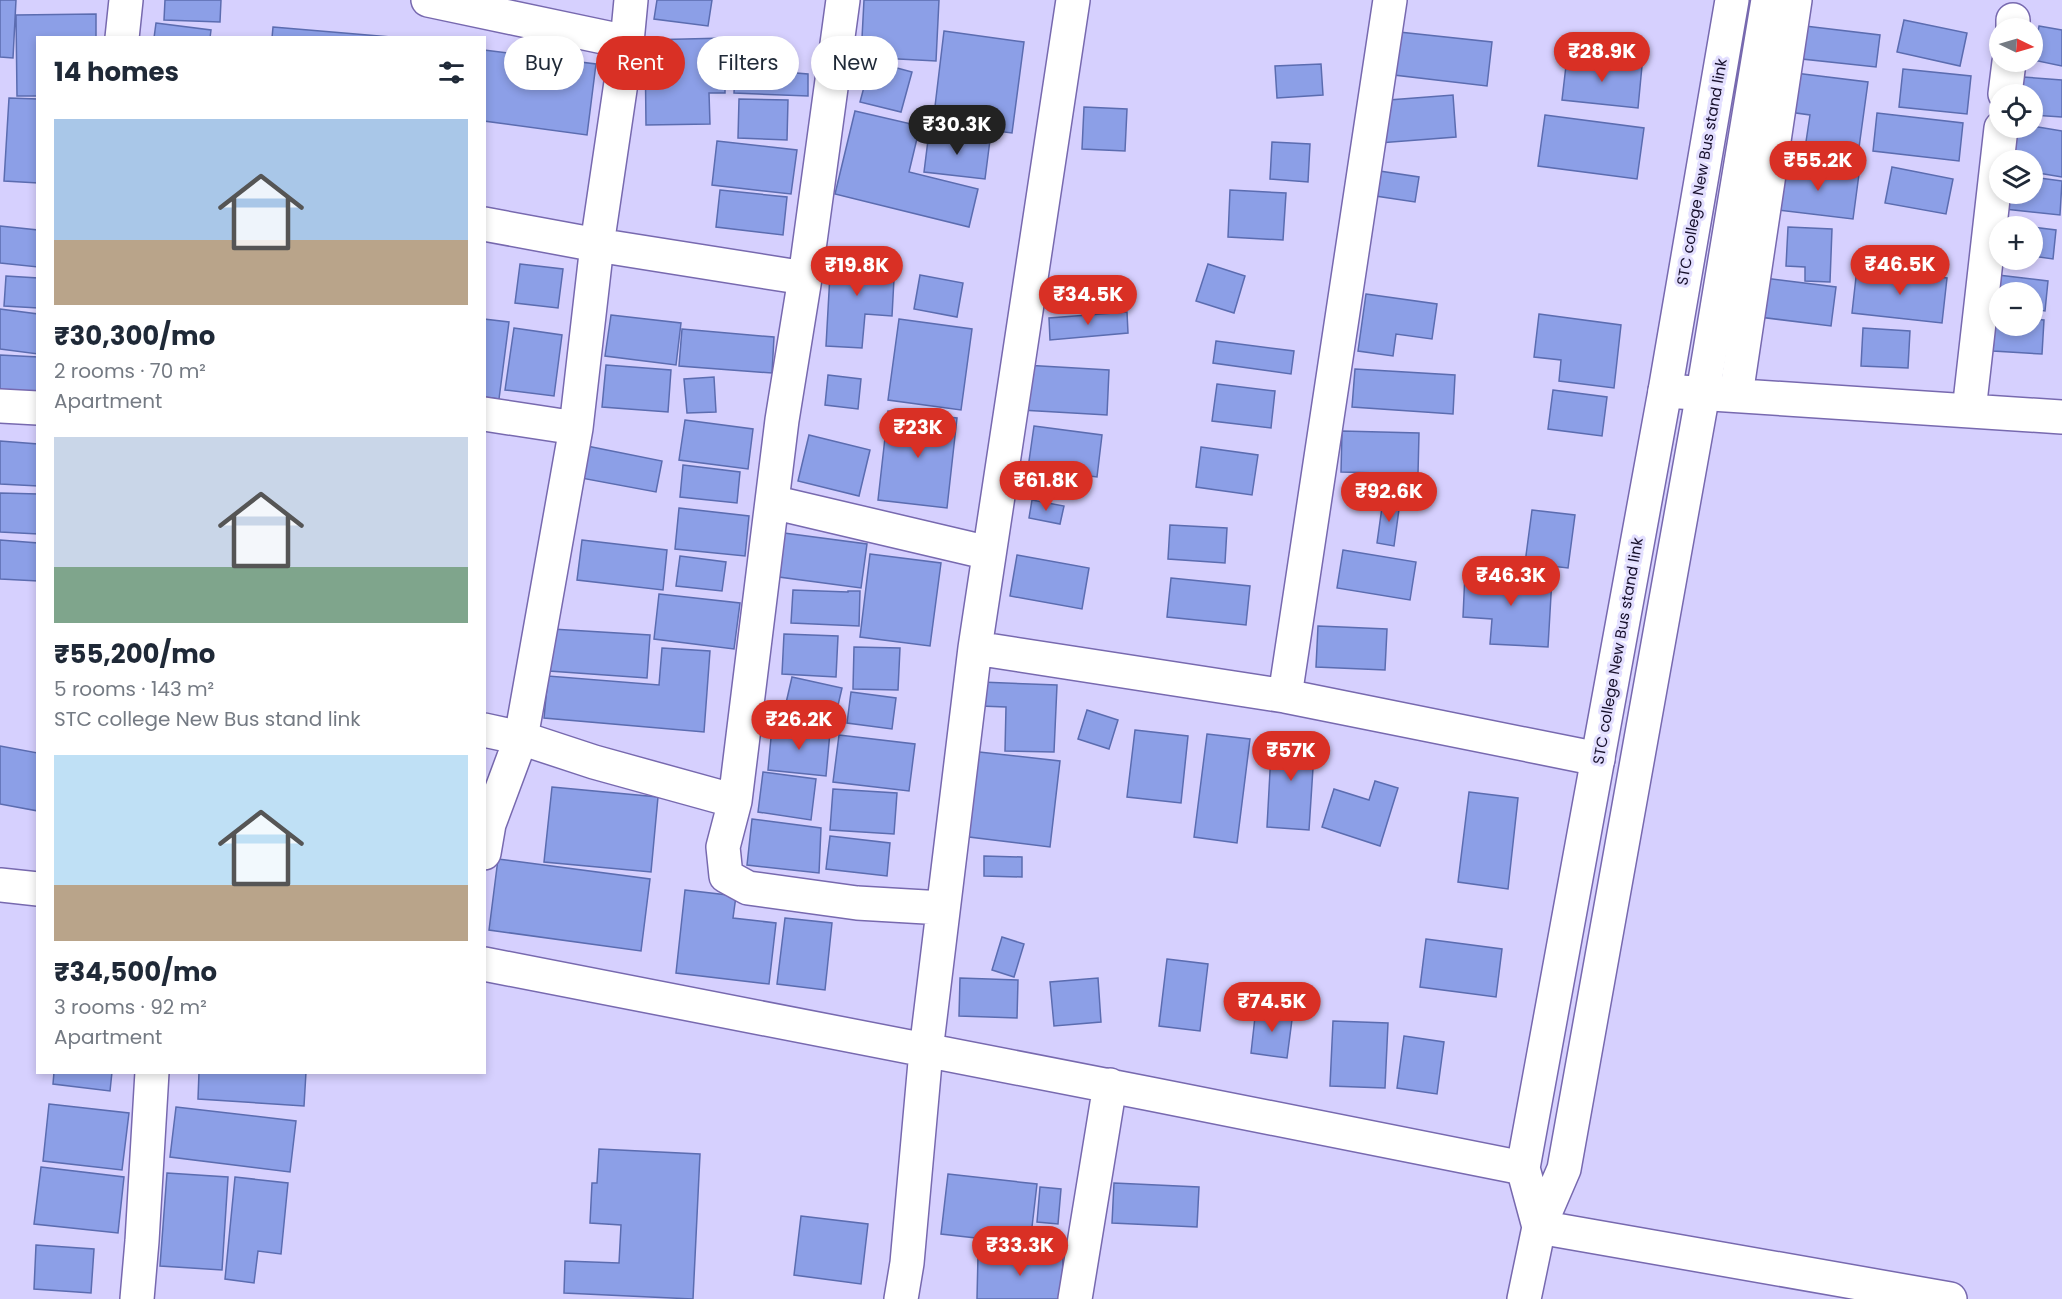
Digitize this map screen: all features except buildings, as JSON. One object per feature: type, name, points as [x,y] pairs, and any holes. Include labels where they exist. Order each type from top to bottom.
[{"type":"street","points":[[122,36],[126,0]]},
{"type":"street","points":[[428,0],[599,36]]},
{"type":"street","points":[[628,36],[631,0]]},
{"type":"street","points":[[843,0],[805,278],[782,420],[735,801],[723,847],[726,876],[748,888],[857,903],[943,908]]},
{"type":"street","points":[[901,1299],[907,1263],[926,1051],[975,648],[1073,0]]},
{"type":"street","points":[[1285,696],[1390,0]]},
{"type":"street","name":"STC college New Bus stand link","points":[[1524,1299],[1539,1227],[1523,1168],[1665,391],[1728,0]]},
{"type":"street","points":[[1768,0],[1703,393],[1564,1169],[1539,1227],[1950,1299]]},
{"type":"street","points":[[1736,395],[1795,0]]},
{"type":"street","points":[[486,841],[489,824],[521,738],[576,428],[597,245],[620,90]]},
{"type":"street","points":[[1969,411],[2000,138]]},
{"type":"street","points":[[486,224],[597,245],[805,278]]},
{"type":"street","points":[[1665,391],[2062,417]]},
{"type":"street","points":[[0,406],[36,408]]},
{"type":"street","points":[[486,414],[576,428]]},
{"type":"street","points":[[772,502],[989,553]]},
{"type":"street","points":[[975,648],[1285,696],[1598,759]]},
{"type":"street","points":[[486,730],[521,738],[594,762],[735,801]]},
{"type":"street","points":[[0,885],[36,889]]},
{"type":"street","points":[[486,964],[1110,1085],[1523,1168]]},
{"type":"street","points":[[137,1299],[152,1074]]},
{"type":"street","points":[[1075,1299],[1110,1085]]}]
